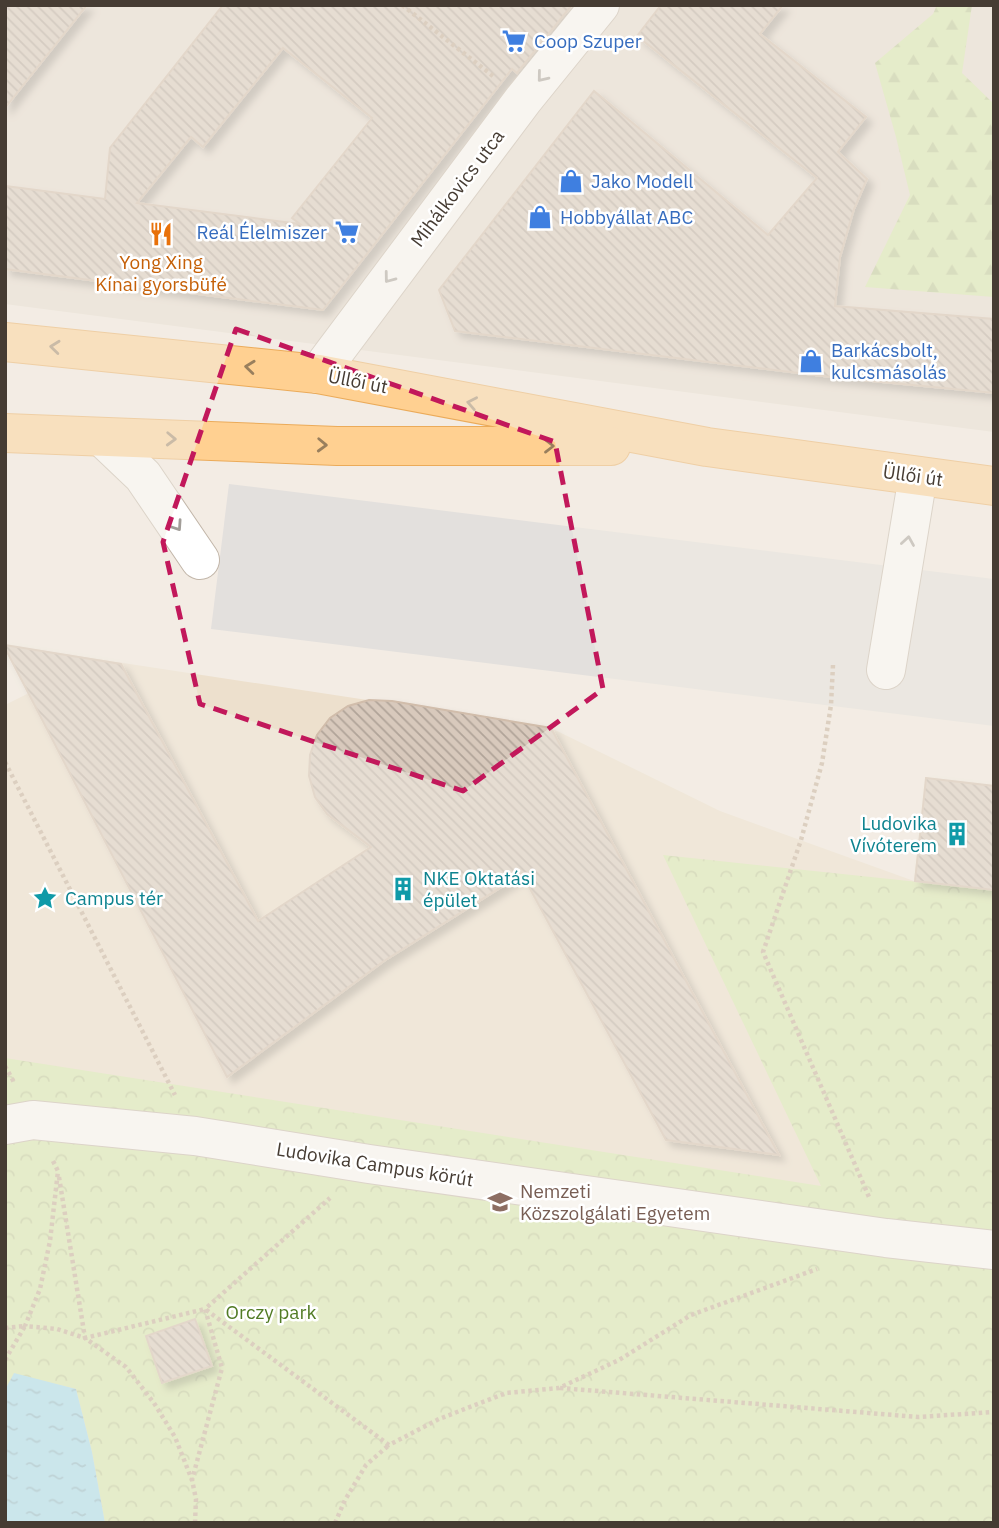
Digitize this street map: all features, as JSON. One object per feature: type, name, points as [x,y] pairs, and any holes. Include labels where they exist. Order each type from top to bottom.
[{"type":"main road","name":"Üllői út","points":[[5,342],[318,374],[708,447],[994,486]]},
{"type":"main road","name":"Üllői út","points":[[5,433],[337,446],[708,447]]},
{"type":"street","name":"Mihálkovics utca","points":[[318,374],[523,100],[600,5]]},
{"type":"street","points":[[102,437],[143,476],[200,560]]},
{"type":"street","points":[[886,670],[918,476]]},
{"type":"street","name":"Ludovika Campus körút","points":[[19,1123],[195,1136],[369,1164],[886,1238],[994,1250]]},
{"type":"path","points":[[402,5],[523,100]]},
{"type":"path","points":[[833,665],[831,705],[822,763],[801,840],[763,952],[886,1238]]},
{"type":"path","points":[[5,762],[195,1136]]},
{"type":"path","points":[[19,1123],[58,1171],[85,1338]]},
{"type":"path","points":[[85,1338],[205,1309],[369,1164]]},
{"type":"path","points":[[5,1360],[25,1326],[40,1289],[50,1241],[58,1171]]},
{"type":"path","points":[[559,1388],[619,1360],[691,1315],[827,1265]]},
{"type":"path","points":[[205,1309],[389,1446]]},
{"type":"path","points":[[192,1480],[222,1368],[205,1309]]},
{"type":"path","points":[[5,1328],[25,1326],[57,1329],[85,1338],[126,1367],[154,1402],[175,1437],[192,1480],[195,1523]]},
{"type":"path","points":[[335,1523],[366,1465],[389,1446],[439,1419],[506,1393],[559,1388],[918,1417],[994,1412]]},
{"type":"highlighted area","points":[[236,329],[555,442],[603,689],[463,791],[200,704],[163,542]]},
{"type":"shaded area","points":[[5,5],[994,5],[994,432],[5,304]]},
{"type":"shaded area","points":[[229,484],[994,579],[994,726],[211,629]]},
{"type":"shaded area","name":"Nemzeti Közszolgálati Egyetem","points":[[5,645],[551,728],[720,811],[914,881],[926,778],[994,786],[994,1523],[5,1523],[5,705],[29,693]]},
{"type":"green space","points":[[937,5],[972,5],[962,73],[994,104],[994,297],[865,287],[910,195],[875,63],[933,14]]},
{"type":"green space","name":"Orczy park","points":[[663,855],[994,890],[994,1523],[105,1523],[92,1452],[76,1389],[14,1374],[5,1390],[5,1058],[821,1186]]},
{"type":"water","points":[[14,1373],[76,1389],[92,1452],[105,1523],[5,1523],[5,1390]]},
{"type":"building","points":[[5,5],[87,5],[5,108]]},
{"type":"building","points":[[223,5],[572,5],[517,73],[512,69],[323,310],[5,269],[5,186],[105,199],[110,148]],"holes":[[[283,48],[372,118],[292,218],[300,224],[137,203],[191,137],[203,147]]]},
{"type":"building","points":[[661,5],[783,5],[760,34],[866,117],[838,152],[867,179],[854,209],[840,257],[835,306],[994,319],[994,393],[831,377],[455,331],[439,290],[594,91],[768,235],[817,178],[637,36]]},
{"type":"building","name":"NKE Oktatási épület","points":[[5,645],[121,664],[258,921],[371,847],[327,814],[315,797],[309,776],[310,755],[317,735],[330,718],[348,706],[369,700],[392,701],[551,728],[779,1155],[666,1140],[522,874],[384,961],[227,1077]]},
{"type":"building","name":"Ludovika Vívóterem","points":[[926,778],[994,786],[994,890],[915,881]]},
{"type":"building","points":[[195,1319],[212,1366],[162,1383],[146,1336]]},
{"type":"place","name":"Coop Szuper","points":[[514,41]]},
{"type":"place","name":"Jako Modell","points":[[571,181]]},
{"type":"place","name":"Hobbyállat ABC","points":[[540,217]]},
{"type":"place","name":"Reál Élelmiszer","points":[[347,232]]},
{"type":"place","name":"Yong Xing Kínai gyorsbüfé","points":[[161,234]]},
{"type":"place","name":"Barkácsbolt, kulcsmásolás","points":[[811,361]]},
{"type":"place","name":"Ludovika Vívóterem","points":[[957,834]]},
{"type":"place","name":"NKE Oktatási épület","points":[[403,889]]},
{"type":"place","name":"Campus tér","points":[[45,898]]},
{"type":"place","name":"Nemzeti Közszolgálati Egyetem","points":[[500,1202]]}]
